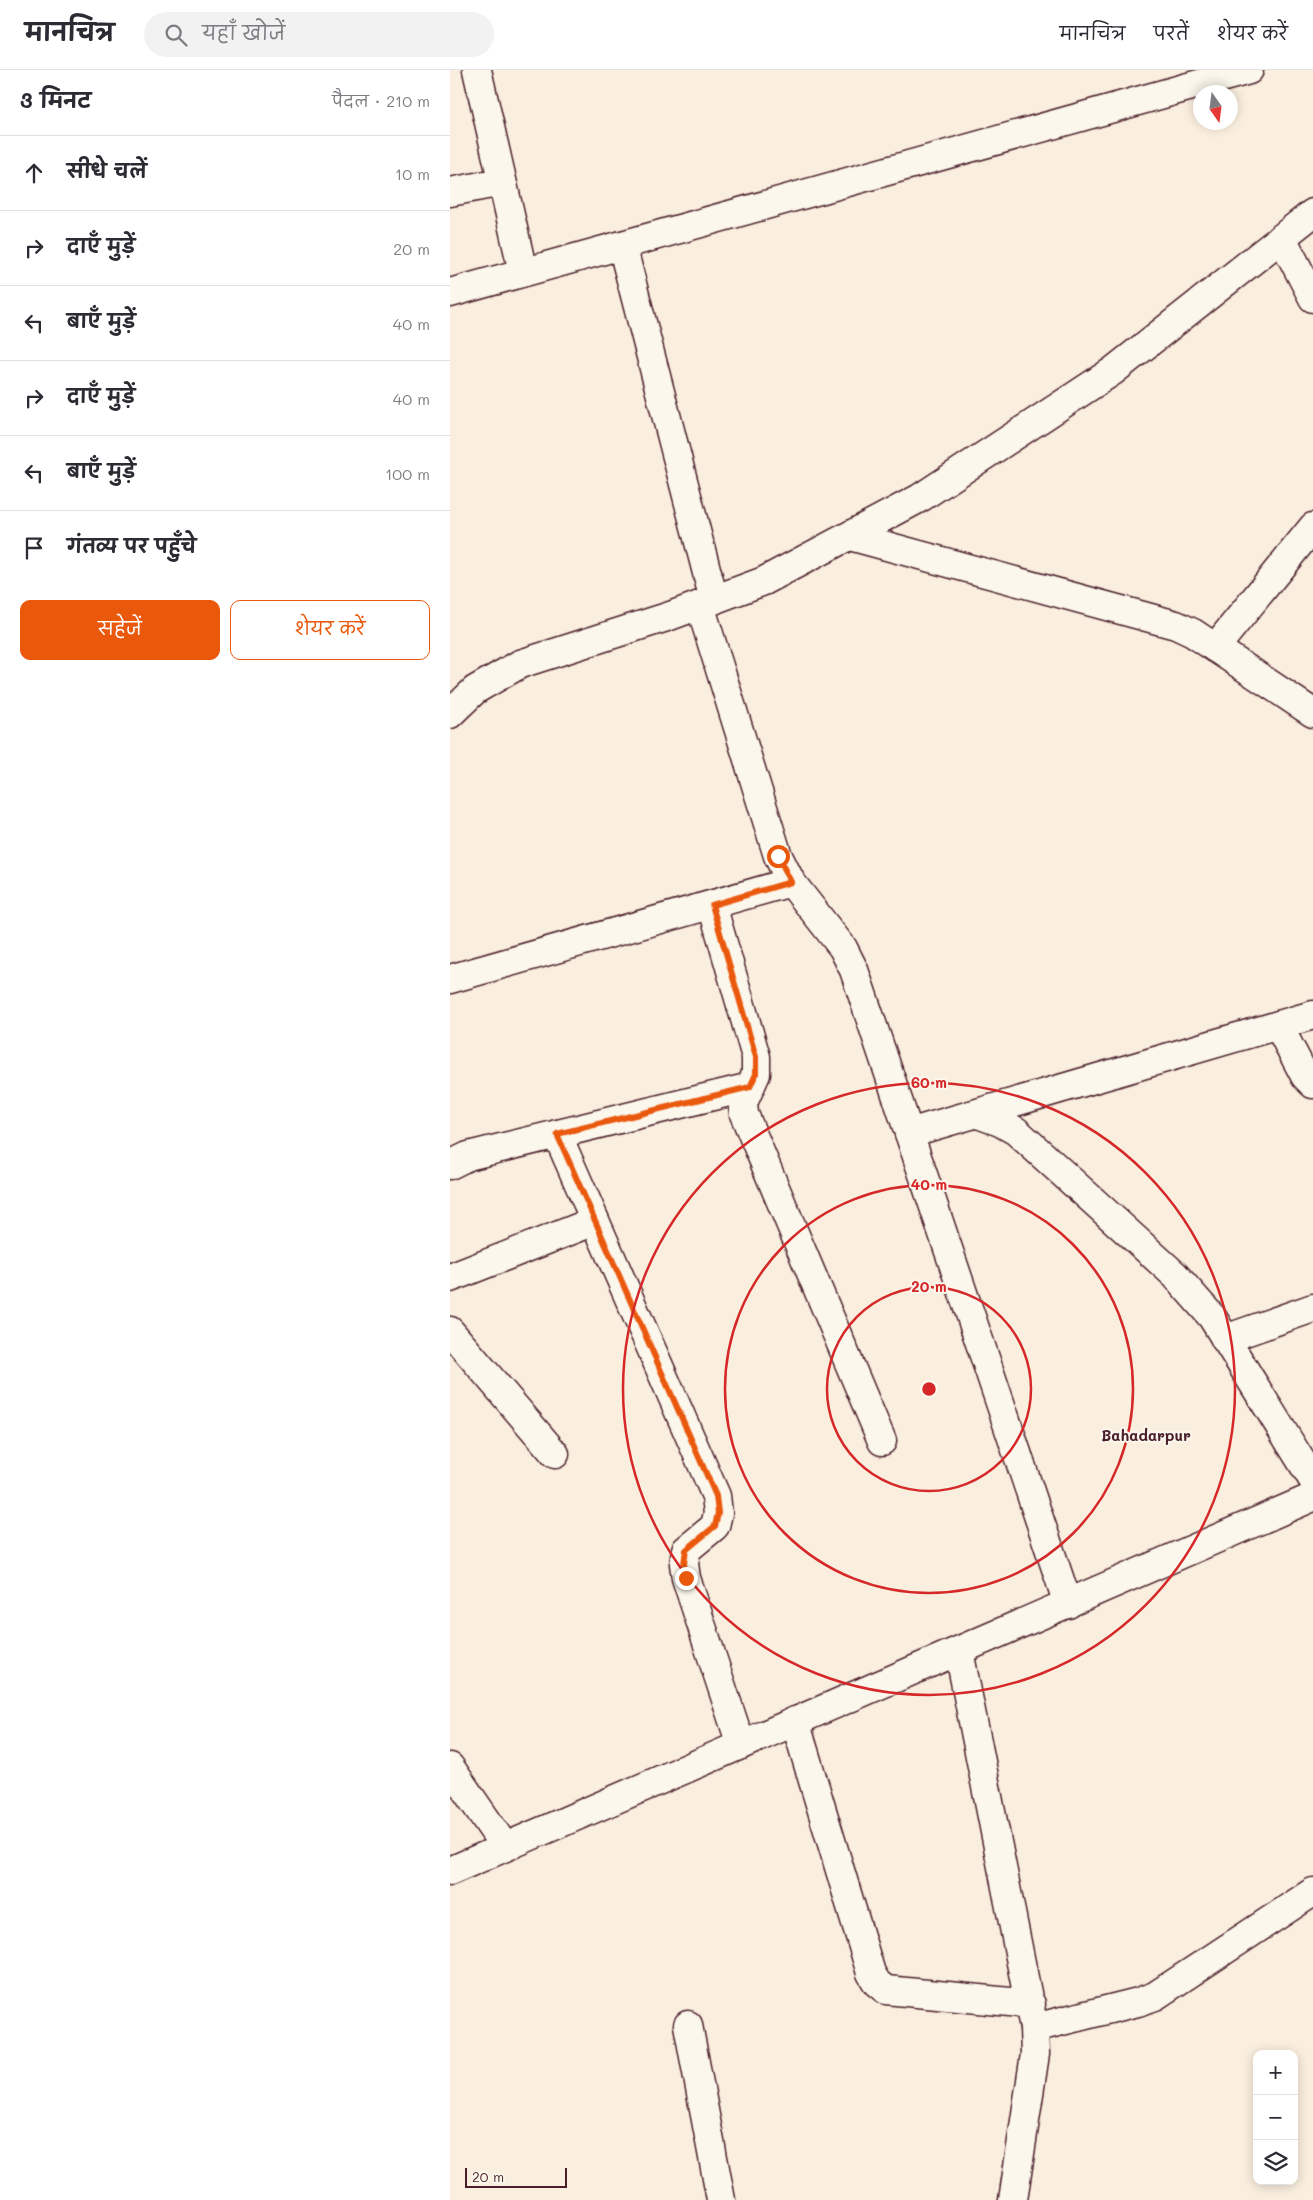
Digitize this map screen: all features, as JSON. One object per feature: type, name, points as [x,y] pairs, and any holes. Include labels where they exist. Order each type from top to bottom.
[{"type":"main road","points":[[477,70],[523,272]]},
{"type":"main road","points":[[450,293],[1249,70]]},
{"type":"main road","points":[[450,192],[502,182]]},
{"type":"main road","points":[[450,714],[474,690],[520,664],[707,602],[764,581],[920,498],[1114,371],[1313,213]]},
{"type":"main road","points":[[1282,238],[1313,298]]},
{"type":"main road","points":[[622,245],[707,602],[778,856],[791,882],[843,948],[854,970],[1068,1604]]},
{"type":"main road","points":[[1215,648],[1313,527]]},
{"type":"main road","points":[[850,536],[1157,618],[1193,633],[1313,713]]},
{"type":"main road","points":[[450,979],[791,882]]},
{"type":"main road","points":[[712,905],[756,1057],[756,1074],[743,1103],[744,1114],[882,1441]]},
{"type":"main road","points":[[909,1133],[1313,1015]]},
{"type":"main road","points":[[1278,1026],[1305,1076],[1313,1084]]},
{"type":"main road","points":[[450,1165],[468,1156],[750,1087]]},
{"type":"main road","points":[[978,1114],[1000,1122],[1016,1131],[1175,1275],[1212,1317],[1313,1480]]},
{"type":"main road","points":[[557,1134],[716,1496],[718,1513],[715,1526],[686,1550],[684,1564],[686,1578],[741,1745]]},
{"type":"main road","points":[[450,1278],[595,1221]]},
{"type":"main road","points":[[1225,1339],[1313,1308]]},
{"type":"main road","points":[[450,1331],[555,1454]]},
{"type":"main road","points":[[450,1871],[1313,1497]]},
{"type":"main road","points":[[959,1651],[1033,2016],[1035,2054],[1013,2200]]},
{"type":"main road","points":[[795,1721],[871,1974],[877,1983],[886,1990],[1033,2016],[1138,2002],[1155,1996],[1313,1892]]},
{"type":"main road","points":[[450,1767],[505,1847]]},
{"type":"main road","points":[[688,2024],[721,2200]]},
{"type":"district","name":"Bahadarpur","points":[[1146,1435]]},
{"type":"route","points":[[686,1578],[684,1564],[686,1550],[715,1526],[718,1513],[716,1496],[557,1134],[750,1087],[756,1074],[756,1057],[712,905],[791,882],[778,856]]}]
